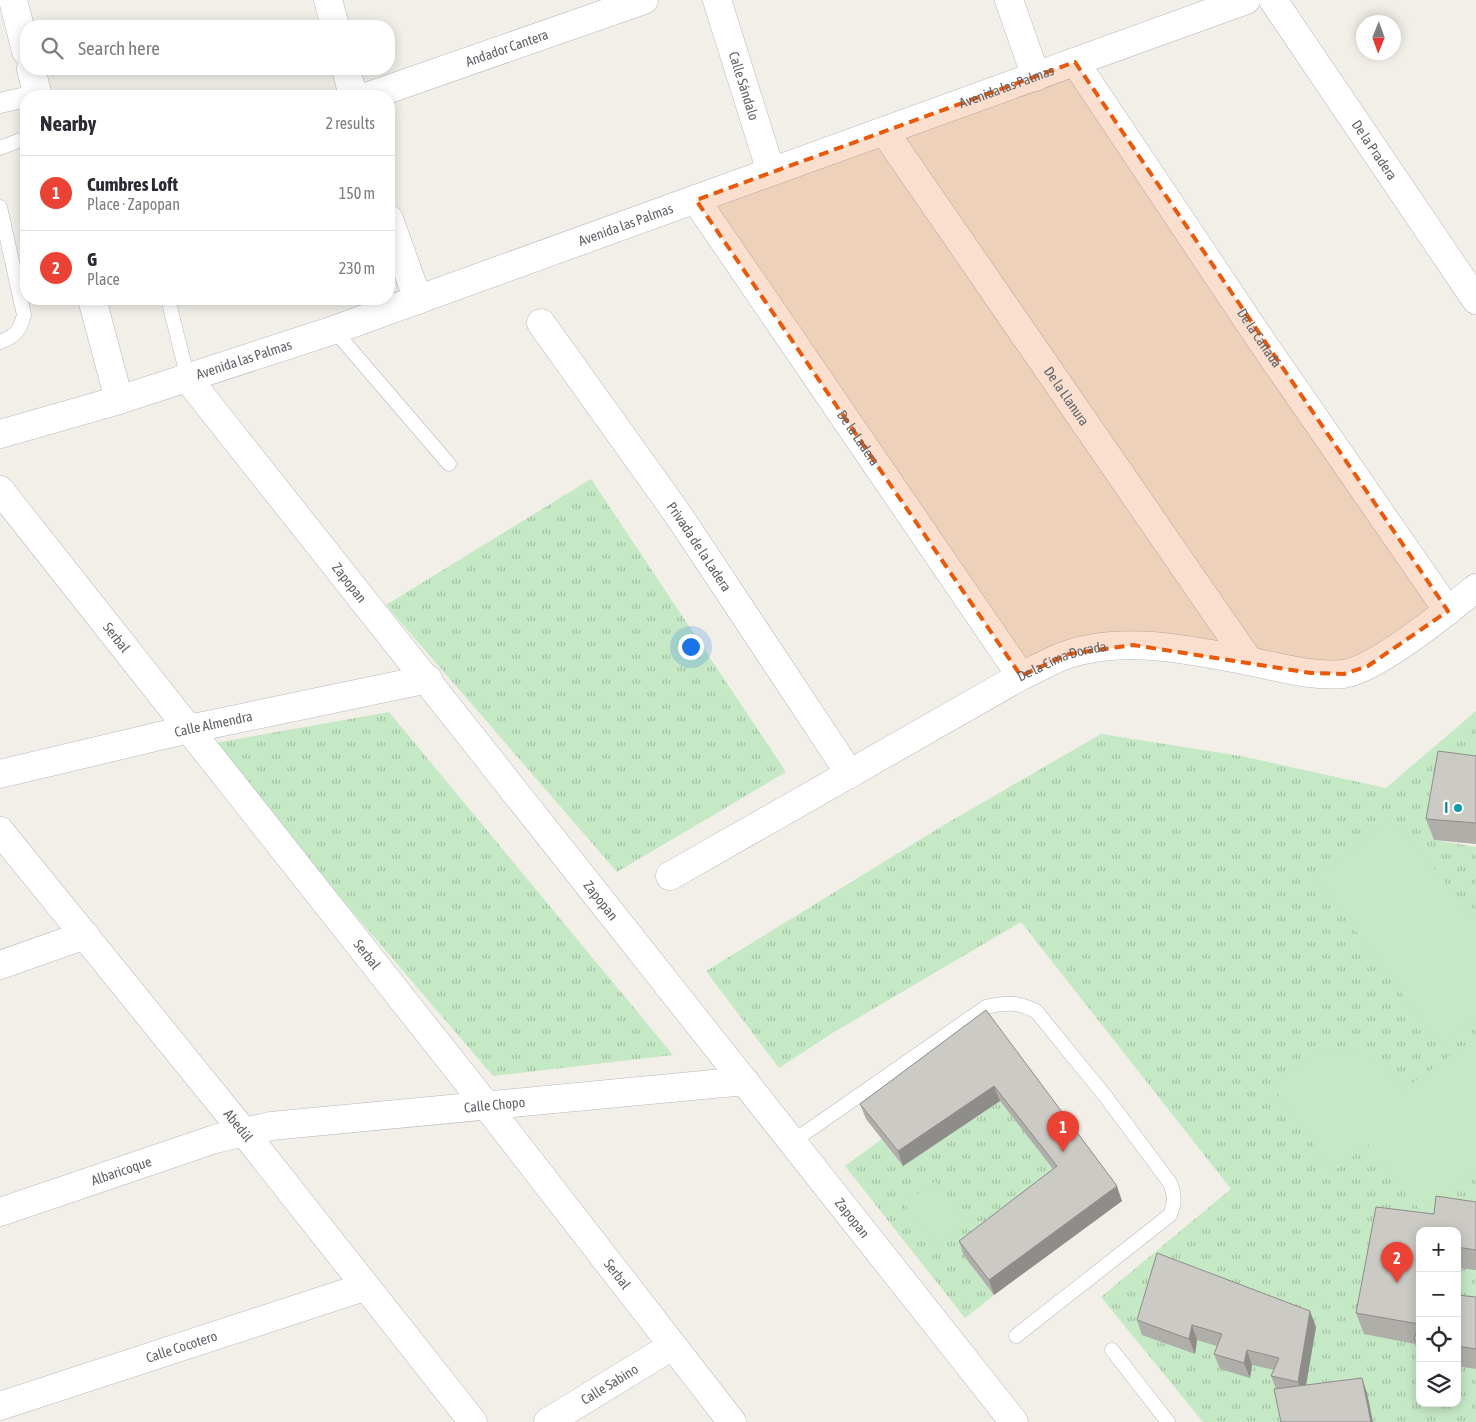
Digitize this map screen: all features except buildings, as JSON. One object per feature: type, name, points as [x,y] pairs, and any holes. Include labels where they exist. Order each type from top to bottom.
[{"type":"street","points":[[13,0],[20,27]]},
{"type":"street","points":[[328,0],[333,20]]},
{"type":"street","name":"Andador Cantera","points":[[386,90],[644,0]]},
{"type":"street","name":"Calle Sándalo","points":[[717,0],[771,172]]},
{"type":"street","points":[[1009,0],[1036,77]]},
{"type":"street","name":"Avenida las Palmas","points":[[0,434],[188,379],[334,330],[1246,0]]},
{"type":"street","name":"De la Pradera","points":[[1273,0],[1476,300]]},
{"type":"street","name":"De la Canadá","points":[[1075,62],[1260,339],[1448,611]]},
{"type":"street","points":[[31,75],[33,90]]},
{"type":"street","points":[[348,75],[351,90]]},
{"type":"street","points":[[0,102],[20,98]]},
{"type":"street","name":"De la Llanura","points":[[884,131],[1249,661]]},
{"type":"street","name":"De la Ladera","points":[[696,200],[1021,676]]},
{"type":"street","points":[[395,236],[418,300]]},
{"type":"street","points":[[94,305],[119,400]]},
{"type":"street","name":"Privada de la Ladera","points":[[540,323],[679,516],[850,774]]},
{"type":"street","name":"Zapopan","points":[[188,379],[428,679],[1014,1422]]},
{"type":"street","name":"Serbal","points":[[0,490],[486,1105],[732,1422]]},
{"type":"street","name":"De la Cima Dorada","points":[[670,876],[1021,676],[1069,654],[1134,645],[1249,661],[1311,673],[1344,674],[1368,666],[1448,611],[1476,588]]},
{"type":"street","name":"Calle Almendra","points":[[0,774],[189,729],[428,679]]},
{"type":"street","name":"Abedúl","points":[[0,831],[243,1131],[364,1287],[473,1422]]},
{"type":"street","points":[[0,965],[85,936]]},
{"type":"street","name":"Calle Chopo","points":[[243,1131],[271,1126],[745,1081]]},
{"type":"street","name":"Albaricoque","points":[[0,1212],[243,1131]]},
{"type":"street","name":"Calle Cocotero","points":[[0,1406],[364,1287]]},
{"type":"street","name":"Calle Sabino","points":[[548,1422],[672,1346]]},
{"type":"lane","points":[[0,148],[20,140]]},
{"type":"lane","points":[[0,207],[20,297]]},
{"type":"lane","points":[[0,342],[14,336],[21,327],[24,315],[22,305]]},
{"type":"lane","points":[[170,305],[188,379]]},
{"type":"lane","points":[[334,330],[450,464]]},
{"type":"lane","points":[[792,1142],[986,1007],[1005,1002],[1024,1005],[1036,1011],[1106,1097],[1170,1183],[1175,1195],[1170,1215],[1016,1336]]},
{"type":"lane","points":[[1112,1350],[1168,1422]]},
{"type":"highlighted area","points":[[1075,62],[1448,611],[1368,666],[1344,674],[1311,673],[1133,645],[1069,654],[1021,676],[696,200]]},
{"type":"green space","points":[[591,479],[786,772],[617,872],[386,605]]},
{"type":"green space","points":[[1476,711],[1476,776],[1434,840],[1476,847],[1476,1422],[1203,1422],[1101,1297],[1231,1189],[1021,922],[834,1032],[779,1068],[706,971],[944,825],[1101,734],[1241,756],[1386,788]]},
{"type":"green space","points":[[389,712],[673,1055],[493,1076],[209,744]]},
{"type":"green space","points":[[1393,817],[1476,922],[1476,1016],[1440,1046],[1316,877]]},
{"type":"green space","points":[[1476,1037],[1476,1169],[1421,1211],[1368,1144],[1333,1172],[1273,1087],[1324,1048],[1381,1058],[1404,1089]]},
{"type":"green space","points":[[1000,1101],[1063,1181],[964,1256],[994,1295],[965,1318],[845,1166],[882,1139],[903,1166]]},
{"type":"green space","points":[[935,1181],[970,1224],[937,1245],[904,1204]]},
{"type":"place","name":"I","points":[[1458,808]]},
{"type":"place","name":"Cumbres Loft","points":[[1063,1152]]},
{"type":"place","name":"G","points":[[1397,1283]]}]
